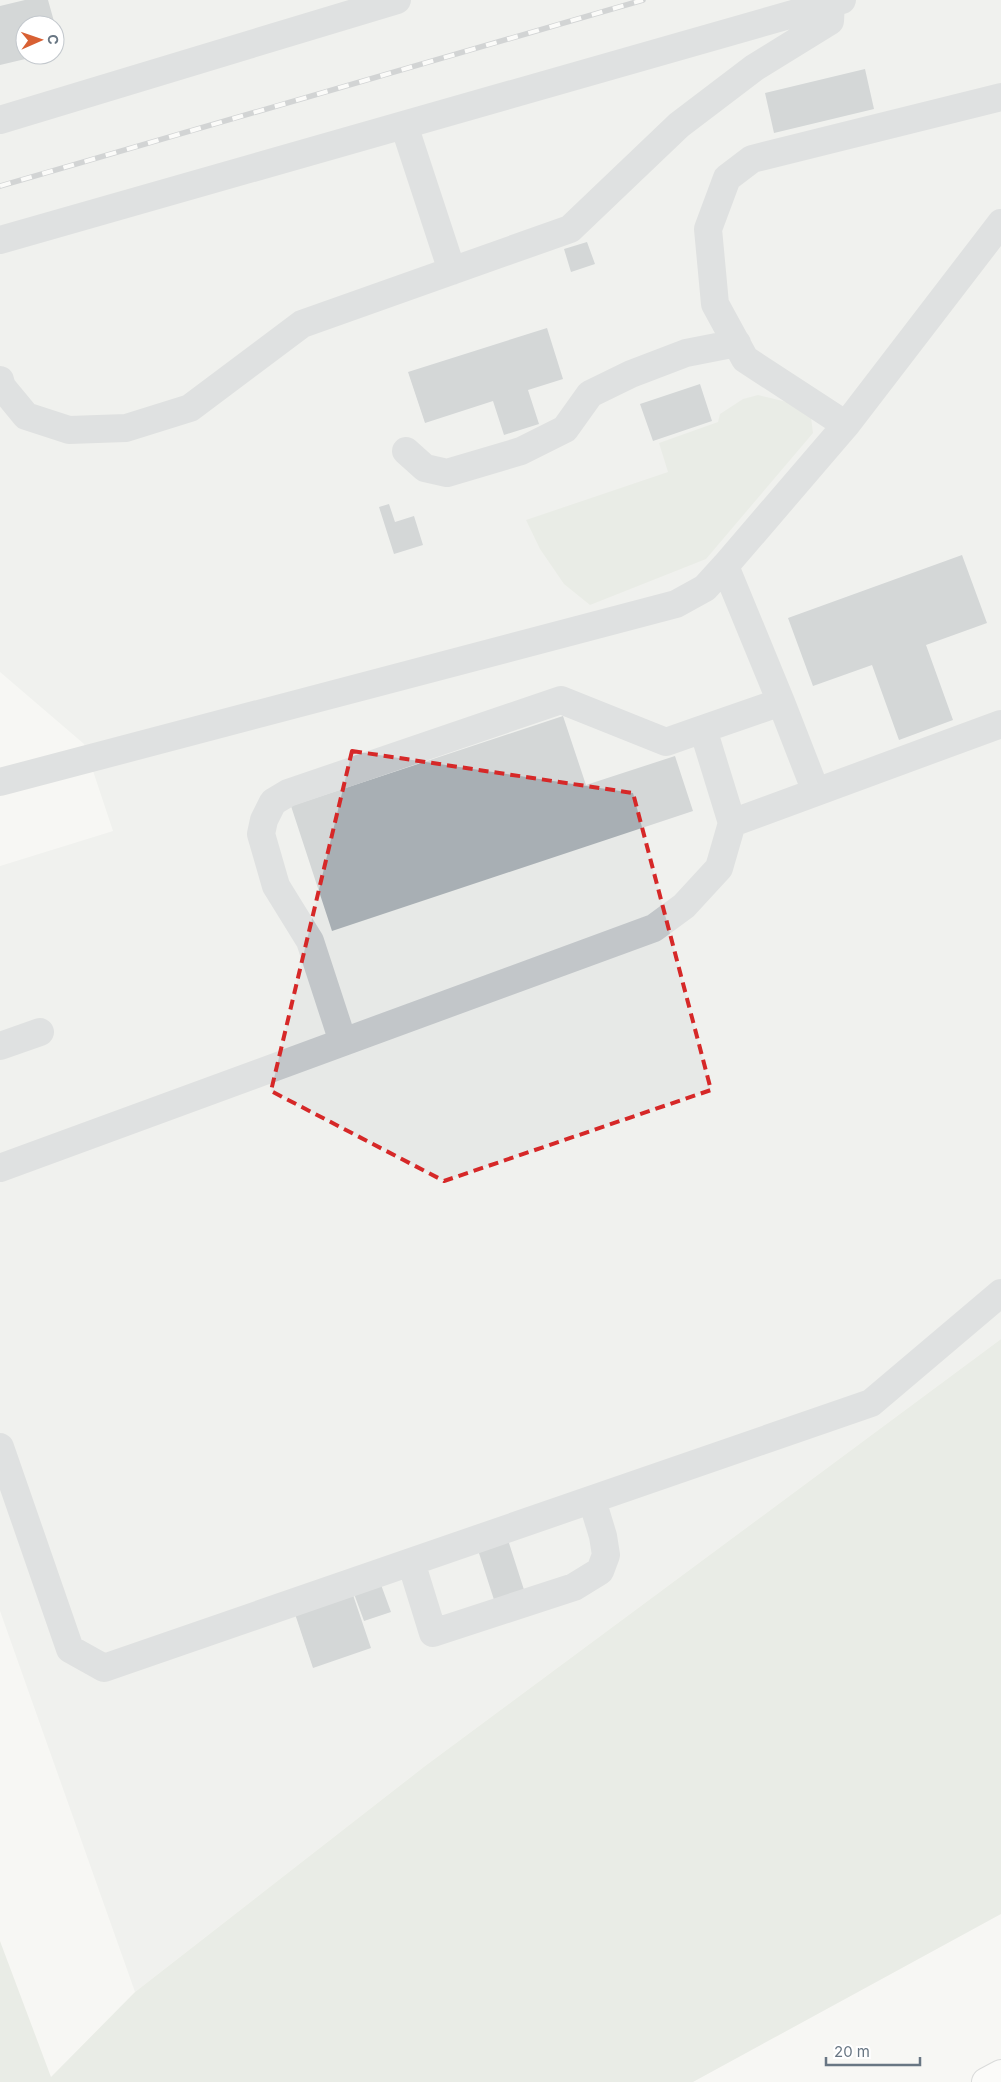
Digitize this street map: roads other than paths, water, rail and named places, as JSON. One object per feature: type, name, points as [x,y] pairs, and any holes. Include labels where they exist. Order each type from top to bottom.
[{"type":"highway","points":[[986,2082],[1001,2074]]},
{"type":"street","points":[[0,120],[397,0]]},
{"type":"street","points":[[0,240],[837,2]]},
{"type":"street","points":[[0,380],[2,387],[26,416],[69,430],[126,428],[190,408],[302,324],[570,229],[679,125],[754,68],[830,21],[837,2]]},
{"type":"street","points":[[846,425],[745,359],[715,304],[708,229],[727,178],[752,159],[1001,97]]},
{"type":"street","points":[[404,125],[452,271]]},
{"type":"street","points":[[0,782],[676,604],[705,588],[726,566],[991,255],[1001,223]]},
{"type":"street","points":[[406,451],[425,468],[447,473],[521,450],[565,429],[590,394],[631,374],[686,354],[736,343]]},
{"type":"street","points":[[726,566],[816,792]]},
{"type":"street","points":[[343,1042],[310,941],[276,886],[261,834],[264,820],[273,802],[288,793],[561,700],[666,742],[781,702]]},
{"type":"street","points":[[732,824],[1001,724]]},
{"type":"street","points":[[0,1168],[654,928],[684,906],[719,868],[732,824],[703,729]]},
{"type":"street","points":[[0,1046],[40,1032]]},
{"type":"street","points":[[0,1447],[70,1649],[104,1668],[871,1403],[1001,1293]]},
{"type":"street","points":[[411,1562],[433,1633],[574,1587],[600,1570],[606,1555],[603,1536],[592,1500]]},
{"type":"railway","points":[[0,186],[643,0]]}]
